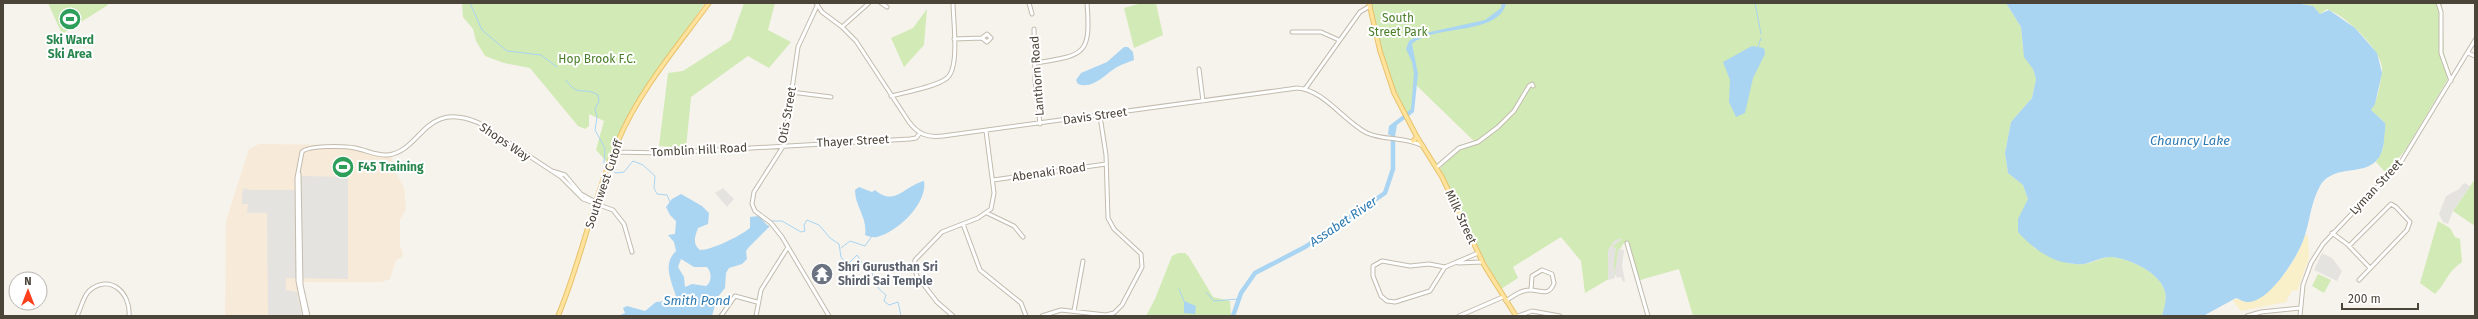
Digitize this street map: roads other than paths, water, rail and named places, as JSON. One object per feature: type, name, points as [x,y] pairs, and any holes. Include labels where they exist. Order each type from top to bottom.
[{"type":"main road","name":"Southwest Cutoff","points":[[558,316],[568,293],[613,152],[639,101],[709,3]]},
{"type":"main road","name":"Milk Street","points":[[1369,5],[1387,72],[1406,117],[1437,167],[1482,262],[1503,297],[1517,316]]},
{"type":"main road","points":[[1413,141],[1417,137]]},
{"type":"street","points":[[842,26],[868,3]]},
{"type":"street","points":[[881,3],[887,7]]},
{"type":"street","points":[[891,96],[941,82],[949,77],[954,66],[953,3]]},
{"type":"street","points":[[1029,3],[1032,14]]},
{"type":"street","points":[[1036,63],[1071,56],[1082,50],[1088,34],[1087,3]]},
{"type":"street","points":[[2438,3],[2441,12],[2441,53],[2451,81]]},
{"type":"street","points":[[816,4],[842,26],[859,46],[909,122],[920,133]]},
{"type":"street","name":"Otis Street","points":[[816,4],[798,47],[784,145],[754,192],[752,204],[755,211],[771,223],[788,247],[829,316]]},
{"type":"street","points":[[1369,5],[1360,12],[1305,89],[1316,95],[1364,131],[1390,138],[1413,141],[1423,146]]},
{"type":"street","name":"Lanthorn Road","points":[[1034,29],[1036,63],[1034,80],[1040,124]]},
{"type":"street","points":[[1292,32],[1321,32],[1339,40]]},
{"type":"street","points":[[954,39],[982,38]]},
{"type":"street","name":"Lyman Street","points":[[2300,316],[2303,285],[2311,263],[2332,233],[2401,162],[2475,40]]},
{"type":"street","points":[[2468,53],[2475,56]]},
{"type":"street","points":[[1198,69],[1203,101]]},
{"type":"street","points":[[1437,167],[1459,148],[1478,142],[1498,128],[1514,112],[1532,85]]},
{"type":"street","name":"Davis Street","points":[[920,133],[938,137],[1100,116],[1287,89],[1305,89]]},
{"type":"street","points":[[791,92],[830,97]]},
{"type":"street","points":[[1042,316],[1061,310],[1106,315],[1117,312],[1143,264],[1139,252],[1116,232],[1108,218],[1106,164],[1100,116]]},
{"type":"street","name":"Shops Way","points":[[306,316],[298,285],[298,174],[300,155],[306,149],[352,147],[374,154],[389,155],[401,150],[427,126],[442,119],[457,117],[479,123],[570,183],[574,192],[583,199],[610,208],[621,219],[632,252]]},
{"type":"street","points":[[953,316],[937,302],[917,276],[914,264],[918,255],[939,234],[987,213],[994,199],[993,180],[986,131]]},
{"type":"street","name":"Thayer Street","points":[[784,145],[910,139],[916,138],[920,133]]},
{"type":"street","name":"Tomblin Hill Road","points":[[613,152],[664,153],[784,145]]},
{"type":"street","name":"Abenaki Road","points":[[993,180],[1106,164]]},
{"type":"street","points":[[2349,246],[2389,205],[2395,206],[2409,221],[2407,230],[2359,280]]},
{"type":"street","points":[[987,213],[1014,226],[1024,237]]},
{"type":"street","points":[[962,224],[980,270],[1021,303],[1026,316]]},
{"type":"street","points":[[2332,233],[2349,246],[2370,268]]},
{"type":"street","points":[[1627,243],[1648,316]]},
{"type":"street","points":[[756,316],[757,302],[765,281],[788,247]]},
{"type":"street","points":[[1445,267],[1430,291],[1395,302],[1388,301],[1381,296],[1372,272],[1375,264],[1382,261],[1410,266],[1429,264],[1445,267],[1478,253]]},
{"type":"street","points":[[1074,311],[1083,261]]},
{"type":"street","points":[[1452,265],[1482,262]]},
{"type":"street","points":[[1506,300],[1531,290],[1545,292],[1550,290],[1554,283],[1552,274],[1542,270],[1534,273],[1532,276],[1531,290]]},
{"type":"street","points":[[77,316],[87,294],[103,285],[116,287],[125,294],[129,301],[128,316]]},
{"type":"street","points":[[721,316],[735,296],[757,302]]},
{"type":"street","points":[[1459,316],[1503,297]]},
{"type":"street","points":[[2247,316],[2261,312],[2300,308]]},
{"type":"street","points":[[1517,316],[1532,311],[1560,316]]},
{"type":"water","points":[[1502,3],[1506,3],[1501,13],[1491,21],[1435,34],[1422,38],[1412,44],[1418,74],[1414,112],[1397,125],[1394,142],[1391,143],[1391,136],[1388,134],[1389,126],[1411,109],[1414,73],[1412,62],[1406,49],[1409,41],[1421,34],[1485,20],[1501,8]]},
{"type":"water","name":"Chauncy Lake","points":[[2006,3],[2295,3],[2313,6],[2320,14],[2329,10],[2355,28],[2377,53],[2382,73],[2375,104],[2371,110],[2385,123],[2384,141],[2381,154],[2374,163],[2356,170],[2336,173],[2327,178],[2320,186],[2314,200],[2303,241],[2299,249],[2288,269],[2264,296],[2255,301],[2247,302],[2236,298],[2205,315],[2162,316],[2166,295],[2165,292],[2157,279],[2143,268],[2126,260],[2111,257],[2084,264],[2062,262],[2050,258],[2038,250],[2018,232],[2018,219],[2028,199],[2023,185],[2008,173],[2005,153],[2011,122],[2032,98],[2036,79],[2033,69],[2024,57],[2021,27]]},
{"type":"water","points":[[1752,46],[1764,48],[1765,54],[1753,78],[1745,113],[1736,117],[1729,102],[1730,80],[1723,62]]},
{"type":"water","points":[[1124,47],[1128,47],[1133,52],[1134,60],[1117,67],[1094,83],[1089,85],[1078,84],[1076,80],[1081,73],[1107,62]]},
{"type":"water","points":[[924,181],[924,190],[921,198],[910,215],[902,223],[894,229],[877,237],[865,235],[865,223],[857,202],[855,190],[859,187],[872,192],[875,190],[882,195],[894,196]]},
{"type":"water","name":"Smith Pond","points":[[681,194],[702,206],[709,213],[708,224],[698,228],[695,237],[695,243],[697,248],[700,250],[718,245],[750,228],[750,217],[759,216],[767,225],[770,226],[746,251],[747,259],[742,264],[729,268],[726,273],[725,288],[717,298],[712,316],[618,316],[625,313],[623,308],[627,306],[645,311],[656,302],[677,300],[669,275],[669,262],[676,251],[674,242],[668,235],[675,234],[676,221],[670,215],[666,207],[672,199]],"holes":[[[681,259],[694,267],[707,267],[709,269],[710,280],[706,286],[692,284],[685,287],[684,277],[678,267]]]},
{"type":"water","points":[[1184,301],[1196,306],[1195,314],[1184,313]]},
{"type":"waterway","points":[[470,3],[482,30],[507,51],[541,55],[557,67]]},
{"type":"waterway","points":[[1755,3],[1761,34]]},
{"type":"waterway","points":[[1758,47],[1761,38]]},
{"type":"waterway","points":[[566,80],[574,89],[588,91],[598,95],[599,101],[595,109],[597,117],[595,130],[605,148],[604,163]]},
{"type":"waterway","name":"Assabet River","points":[[1233,316],[1241,293],[1255,273],[1305,247],[1385,193],[1393,169],[1393,137]]},
{"type":"waterway","points":[[611,170],[616,173],[624,172],[633,161],[643,165],[655,176],[654,188],[657,194],[667,195],[670,202]]},
{"type":"waterway","points":[[772,221],[782,221],[801,232],[805,231],[804,225],[807,220],[819,225],[830,238],[839,244],[841,257],[845,262],[850,262],[857,255],[863,264],[871,267],[875,283],[886,295],[884,301],[889,305],[898,302],[901,316]]},
{"type":"waterway","points":[[841,248],[850,241],[865,246],[872,236]]},
{"type":"waterway","points":[[1179,289],[1184,301]]},
{"type":"waterway","points":[[1206,292],[1214,301],[1238,299]]},
{"type":"place","name":"Ski Ward Ski Area","points":[[70,19]]},
{"type":"place","name":"F45 Training","points":[[343,167]]},
{"type":"place","name":"Shri Gurusthan Sri Shirdi Sai Temple","points":[[822,274]]},
{"type":"park label","name":"South Street Park","points":[[1398,25]]},
{"type":"park label","name":"Hop Brook F.C.","points":[[597,59]]}]
